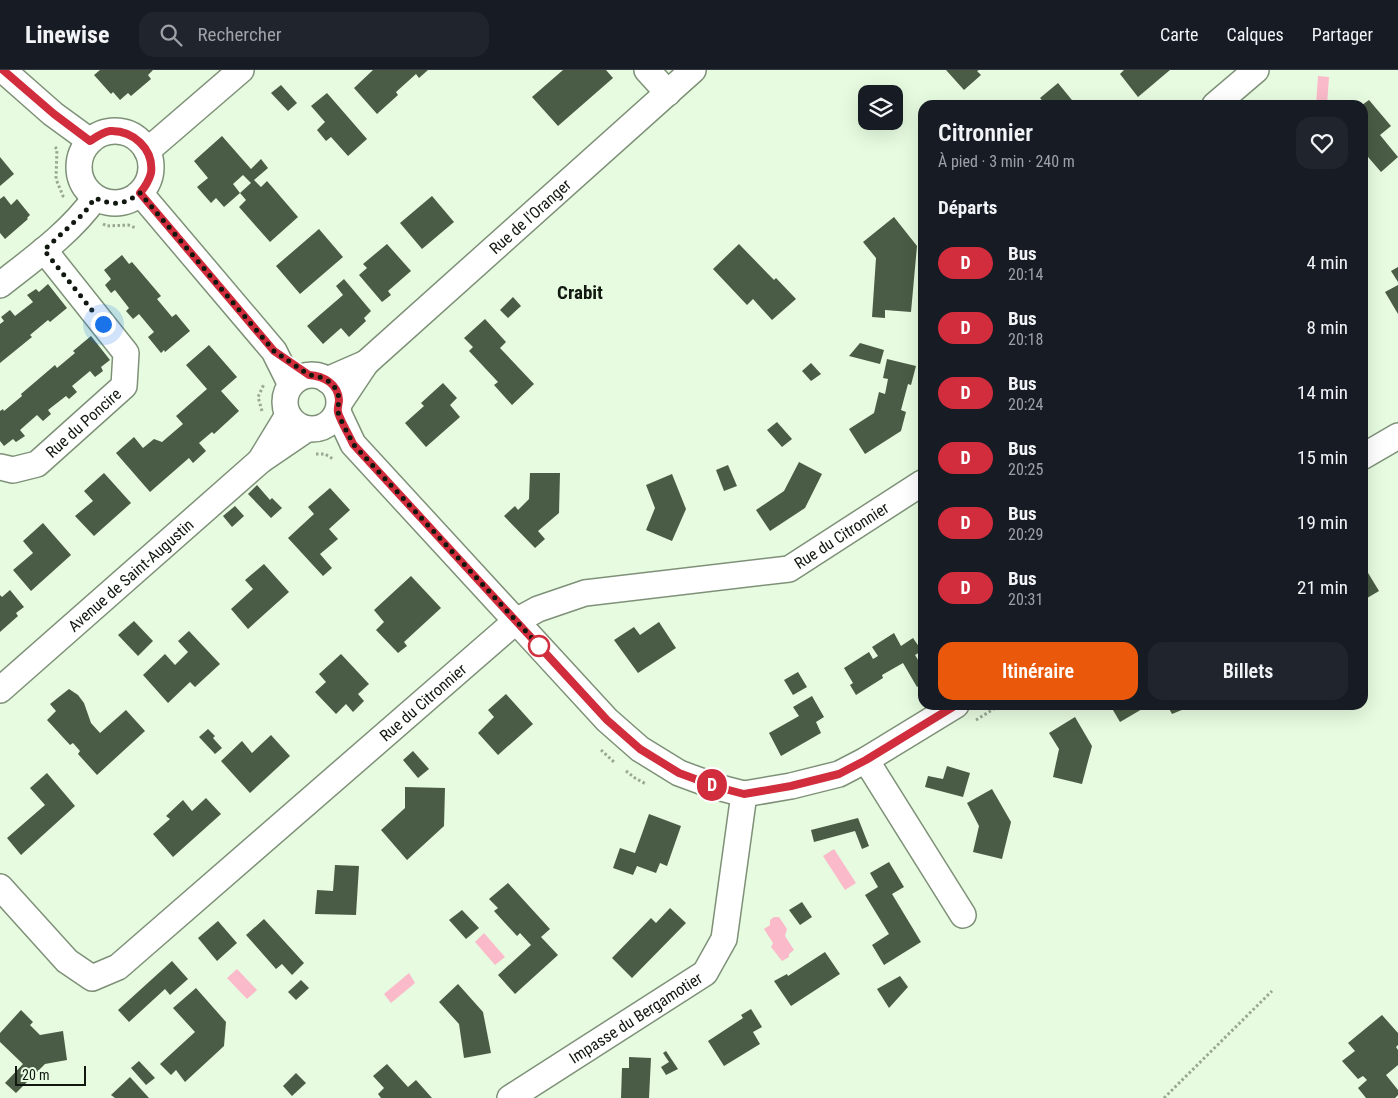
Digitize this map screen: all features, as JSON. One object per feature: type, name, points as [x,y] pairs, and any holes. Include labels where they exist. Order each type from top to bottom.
[{"type":"street","points":[[3,70],[54,114],[90,141]]},
{"type":"street","points":[[147,151],[241,70]]},
{"type":"street","points":[[647,70],[668,94]]},
{"type":"street","name":"Rue de l'Oranger","points":[[339,407],[366,363],[693,70]]},
{"type":"street","points":[[1221,100],[1256,70]]},
{"type":"street","points":[[110,131],[128,133],[140,141],[147,151],[151,172],[148,183],[140,193],[130,200],[118,204],[106,203],[95,198],[81,183],[79,161],[82,151],[98,135],[110,131]]},
{"type":"street","points":[[140,193],[274,351],[309,380],[335,388],[339,407],[353,444],[607,720],[640,749],[679,773],[717,787],[744,794],[791,786],[839,774],[866,760],[948,710]]},
{"type":"street","points":[[0,285],[44,250],[84,213],[95,198]]},
{"type":"street","name":"Rue du Poncire","points":[[0,467],[13,470],[37,464],[124,386],[126,353],[44,250]]},
{"type":"street","name":"Rue de l'Oranger","points":[[309,380],[366,363]]},
{"type":"street","points":[[309,380],[286,396],[285,407],[304,424],[353,444]]},
{"type":"street","points":[[304,424],[332,421],[339,407]]},
{"type":"street","name":"Avenue de Saint-Augustin","points":[[0,690],[304,424]]},
{"type":"street","points":[[1368,454],[1398,436]]},
{"type":"street","name":"Rue du Citronnier","points":[[0,887],[66,961],[92,978],[118,967],[516,621],[538,609],[585,593],[789,569],[918,486]]},
{"type":"street","points":[[866,760],[963,915]]},
{"type":"street","name":"Impasse du Bergamotier","points":[[510,1098],[705,973],[724,939],[744,794]]},
{"type":"path","points":[[1164,1098],[1272,991]]},
{"type":"shaded area","points":[[1318,76],[1329,77],[1327,100],[1316,100]]},
{"type":"shaded area","points":[[834,849],[856,883],[845,890],[823,856]]},
{"type":"shaded area","points":[[774,917],[779,917],[787,929],[785,936],[794,950],[789,954],[789,957],[782,961],[771,947],[773,943],[764,929],[770,925],[770,920]]},
{"type":"shaded area","points":[[484,933],[505,957],[495,965],[475,942]]},
{"type":"shaded area","points":[[237,969],[257,990],[247,999],[227,978]]},
{"type":"shaded area","points":[[409,973],[415,983],[391,1003],[384,994]]},
{"type":"building","points":[[100,70],[153,70],[148,75],[151,79],[131,96],[128,93],[120,100],[113,92],[111,94],[94,75]]},
{"type":"building","points":[[373,70],[428,70],[419,78],[416,74],[396,92],[398,95],[377,114],[354,88]]},
{"type":"building","points":[[563,70],[606,70],[613,78],[558,126],[532,97]]},
{"type":"building","points":[[946,70],[979,70],[977,71],[981,75],[964,90]]},
{"type":"building","points":[[1124,70],[1170,70],[1138,97],[1120,74]]},
{"type":"building","points":[[1058,83],[1072,100],[1042,100],[1040,98]]},
{"type":"building","points":[[281,85],[297,103],[288,111],[271,93]]},
{"type":"building","points":[[327,93],[367,139],[348,156],[331,137],[326,141],[317,130],[325,122],[311,106]]},
{"type":"building","points":[[1368,101],[1391,126],[1380,135],[1398,157],[1381,172],[1368,157]]},
{"type":"building","points":[[222,136],[251,169],[261,159],[268,168],[254,180],[261,187],[267,181],[298,217],[270,242],[239,207],[246,200],[240,193],[224,207],[216,198],[211,203],[197,187],[208,178],[194,161]],"holes":[[[243,175],[251,183],[240,193],[233,184]]]},
{"type":"building","points":[[0,157],[14,174],[0,186]]},
{"type":"building","points":[[4,196],[11,205],[17,199],[30,215],[28,219],[5,239],[0,233],[0,199]]},
{"type":"building","points":[[432,196],[454,222],[422,249],[400,223]]},
{"type":"building","points":[[894,217],[917,246],[911,312],[885,310],[885,318],[872,317],[876,258],[863,242]]},
{"type":"building","points":[[319,229],[343,257],[300,294],[276,266]]},
{"type":"building","points":[[387,244],[411,271],[388,291],[391,295],[382,302],[359,275],[367,268],[363,264]]},
{"type":"building","points":[[739,244],[774,280],[776,278],[796,299],[772,320],[753,299],[747,305],[713,269]]},
{"type":"building","points":[[122,255],[129,264],[132,262],[161,296],[157,299],[172,317],[176,314],[190,331],[165,352],[164,350],[161,353],[148,337],[154,332],[139,314],[133,319],[126,311],[129,308],[115,290],[111,293],[105,285],[111,279],[104,270]]},
{"type":"building","points":[[1398,267],[1398,282],[1391,271]]},
{"type":"building","points":[[344,279],[371,311],[364,318],[366,321],[349,337],[341,328],[323,344],[307,326],[343,295],[336,286]]},
{"type":"building","points":[[48,284],[67,308],[50,322],[48,320],[30,335],[32,337],[0,363],[0,324],[4,321],[1,317],[10,310],[15,316],[33,302],[27,295],[36,289],[39,292]]},
{"type":"building","points":[[1398,285],[1398,314],[1385,292]]},
{"type":"building","points":[[513,297],[521,306],[508,318],[500,310]]},
{"type":"building","points":[[485,319],[506,342],[500,348],[534,384],[512,405],[494,385],[498,382],[469,351],[473,347],[464,338]]},
{"type":"building","points":[[91,336],[110,360],[101,367],[103,371],[95,377],[90,371],[72,386],[77,392],[69,399],[66,396],[48,410],[51,414],[43,421],[37,415],[20,430],[25,436],[16,442],[13,439],[4,446],[0,441],[0,411],[3,409],[4,411],[22,396],[21,394],[55,365],[57,368]]},
{"type":"building","points":[[860,343],[884,350],[880,364],[849,356]]},
{"type":"building","points":[[209,345],[237,377],[221,391],[239,411],[214,434],[212,432],[199,443],[206,451],[193,463],[189,458],[150,492],[116,453],[134,437],[143,448],[154,439],[162,442],[183,424],[176,416],[207,389],[186,365]]},
{"type":"building","points":[[887,359],[916,366],[911,385],[908,384],[901,410],[906,412],[901,431],[865,454],[849,429],[874,413],[879,392],[885,394],[888,379],[883,378]]},
{"type":"building","points":[[811,363],[821,374],[811,381],[802,371]]},
{"type":"building","points":[[443,383],[457,398],[450,405],[460,417],[426,447],[405,423],[424,406],[421,403]]},
{"type":"building","points":[[777,422],[792,439],[782,447],[767,430]]},
{"type":"building","points":[[799,462],[822,474],[805,508],[770,531],[756,510],[784,491]]},
{"type":"building","points":[[728,465],[737,486],[724,491],[716,470]]},
{"type":"building","points":[[104,473],[131,503],[94,536],[75,516],[93,501],[84,491]]},
{"type":"building","points":[[530,473],[560,473],[559,513],[538,531],[545,539],[535,548],[504,516],[515,506],[518,510],[529,499]]},
{"type":"building","points":[[672,474],[686,509],[672,541],[646,530],[655,508],[646,485]]},
{"type":"building","points":[[257,485],[270,500],[272,498],[282,508],[271,518],[248,494]]},
{"type":"building","points":[[330,488],[350,510],[329,529],[338,539],[320,554],[332,568],[323,576],[288,538],[314,514],[308,507]]},
{"type":"building","points":[[235,506],[244,516],[232,527],[223,516]]},
{"type":"building","points":[[43,523],[71,555],[31,591],[13,570],[33,553],[23,541]]},
{"type":"building","points":[[264,564],[289,592],[248,629],[231,609],[253,589],[245,580]]},
{"type":"building","points":[[1368,573],[1379,591],[1368,597]]},
{"type":"building","points":[[411,576],[441,608],[404,642],[407,646],[398,653],[376,630],[384,622],[374,610]]},
{"type":"building","points":[[10,590],[24,607],[16,613],[18,616],[0,632],[0,595],[2,597]]},
{"type":"building","points":[[134,621],[153,641],[138,656],[118,635]]},
{"type":"building","points":[[659,622],[676,648],[638,673],[614,640],[634,627],[640,635]]},
{"type":"building","points":[[189,631],[220,664],[195,687],[190,682],[168,703],[143,675],[165,654],[175,665],[188,652],[178,641]]},
{"type":"building","points":[[894,633],[901,646],[913,638],[918,645],[918,653],[915,655],[918,660],[918,686],[903,663],[882,675],[883,678],[856,695],[850,685],[853,683],[844,668],[869,652],[873,659],[878,656],[872,647]]},
{"type":"building","points":[[341,654],[369,684],[358,694],[364,701],[353,712],[346,704],[336,714],[315,692],[326,682],[319,674]]},
{"type":"building","points":[[798,672],[807,687],[793,695],[784,680]]},
{"type":"building","points":[[69,689],[78,695],[84,703],[91,723],[100,733],[126,710],[145,731],[97,775],[78,754],[80,751],[73,743],[70,745],[47,720],[56,711],[50,704]]},
{"type":"building","points":[[506,694],[533,724],[498,755],[478,733],[494,717],[488,710]]},
{"type":"building","points":[[812,696],[824,717],[816,722],[821,733],[781,756],[769,733],[799,716],[793,707]]},
{"type":"building","points":[[1113,710],[1140,710],[1120,722]]},
{"type":"building","points":[[1170,710],[1182,710],[1172,714]]},
{"type":"building","points":[[1075,717],[1092,746],[1082,784],[1053,777],[1059,749],[1049,733]]},
{"type":"building","points":[[208,729],[222,748],[215,754],[199,737]]},
{"type":"building","points":[[271,735],[290,756],[250,793],[221,761],[242,741],[252,753]]},
{"type":"building","points":[[413,751],[429,769],[418,778],[403,760]]},
{"type":"building","points":[[947,766],[970,773],[963,797],[925,787],[928,776],[943,779]]},
{"type":"building","points":[[47,773],[75,806],[21,855],[7,838],[45,805],[30,788]]},
{"type":"building","points":[[405,787],[445,788],[444,826],[407,860],[381,830],[405,808]]},
{"type":"building","points":[[992,789],[1011,822],[1002,859],[973,852],[979,826],[967,803]]},
{"type":"building","points":[[206,798],[221,814],[173,857],[153,834],[170,819],[166,816],[183,800],[192,811]]},
{"type":"building","points":[[649,814],[681,826],[667,866],[660,863],[656,873],[637,866],[633,875],[613,868],[620,848],[635,853]]},
{"type":"building","points":[[858,818],[869,846],[862,849],[855,831],[814,842],[811,830]]},
{"type":"building","points":[[889,862],[904,887],[892,894],[921,942],[884,965],[872,945],[889,934],[865,895],[878,887],[870,873]]},
{"type":"building","points":[[335,865],[359,866],[356,915],[315,914],[317,890],[333,891]]},
{"type":"building","points":[[508,883],[550,929],[541,937],[558,955],[515,994],[498,975],[531,945],[520,933],[517,936],[494,911],[498,908],[489,899]]},
{"type":"building","points":[[802,902],[812,917],[800,925],[789,910]]},
{"type":"building","points":[[670,908],[686,923],[632,978],[612,958],[651,918],[656,923]]},
{"type":"building","points":[[462,910],[479,928],[466,939],[449,920]]},
{"type":"building","points":[[264,919],[304,963],[292,975],[282,964],[276,969],[246,935]]},
{"type":"building","points":[[218,921],[237,943],[217,961],[198,938]]},
{"type":"building","points":[[825,952],[840,974],[791,1006],[774,981],[787,974],[788,976]]},
{"type":"building","points":[[172,961],[188,979],[170,995],[165,989],[129,1022],[118,1010]]},
{"type":"building","points":[[900,976],[908,987],[889,1008],[877,989]]},
{"type":"building","points":[[301,980],[309,988],[296,1000],[288,992]]},
{"type":"building","points":[[458,984],[483,1012],[491,1053],[464,1058],[459,1024],[439,1002]]},
{"type":"building","points":[[196,988],[226,1022],[224,1046],[185,1082],[176,1070],[171,1075],[160,1064],[195,1032],[173,1008]]},
{"type":"building","points":[[751,1009],[762,1027],[753,1032],[760,1044],[724,1066],[708,1041],[743,1018],[741,1015]]},
{"type":"building","points":[[21,1010],[33,1022],[30,1025],[40,1035],[63,1031],[67,1060],[45,1064],[16,1093],[5,1083],[23,1064],[0,1042],[0,1033]]},
{"type":"building","points":[[1382,1015],[1398,1033],[1398,1045],[1396,1047],[1398,1050],[1398,1065],[1386,1075],[1398,1090],[1398,1095],[1395,1098],[1366,1098],[1358,1088],[1367,1080],[1363,1076],[1358,1079],[1342,1061],[1355,1051],[1348,1043]]},
{"type":"building","points":[[666,1051],[678,1069],[666,1075],[661,1067],[669,1062],[663,1053]]},
{"type":"building","points":[[629,1057],[651,1058],[649,1098],[621,1098],[622,1068],[629,1068]]},
{"type":"building","points":[[139,1061],[155,1078],[146,1085],[131,1068]]},
{"type":"building","points":[[387,1064],[408,1087],[416,1080],[432,1098],[381,1098],[378,1094],[384,1088],[373,1076]]},
{"type":"building","points":[[296,1073],[306,1083],[292,1096],[283,1086]]},
{"type":"building","points":[[130,1077],[149,1098],[115,1098],[111,1095]]},
{"type":"bus line","name":"D","points":[[3,70],[54,114],[90,141],[98,135],[110,131],[128,133],[140,141],[150,159],[151,172],[148,183],[140,193],[274,351],[309,375],[315,375],[327,380],[335,388],[340,402],[338,412],[353,444],[607,720],[640,749],[679,773],[717,787],[744,794],[791,786],[839,774],[866,760],[948,710]]},
{"type":"district","name":"Crabit","points":[[580,292]]},
{"type":"route","points":[[103,324],[44,250],[84,213],[95,198],[106,203],[118,204],[130,200],[140,193],[274,351],[309,375],[315,375],[327,380],[335,388],[340,402],[338,412],[353,444],[544,651],[539,646]]}]
